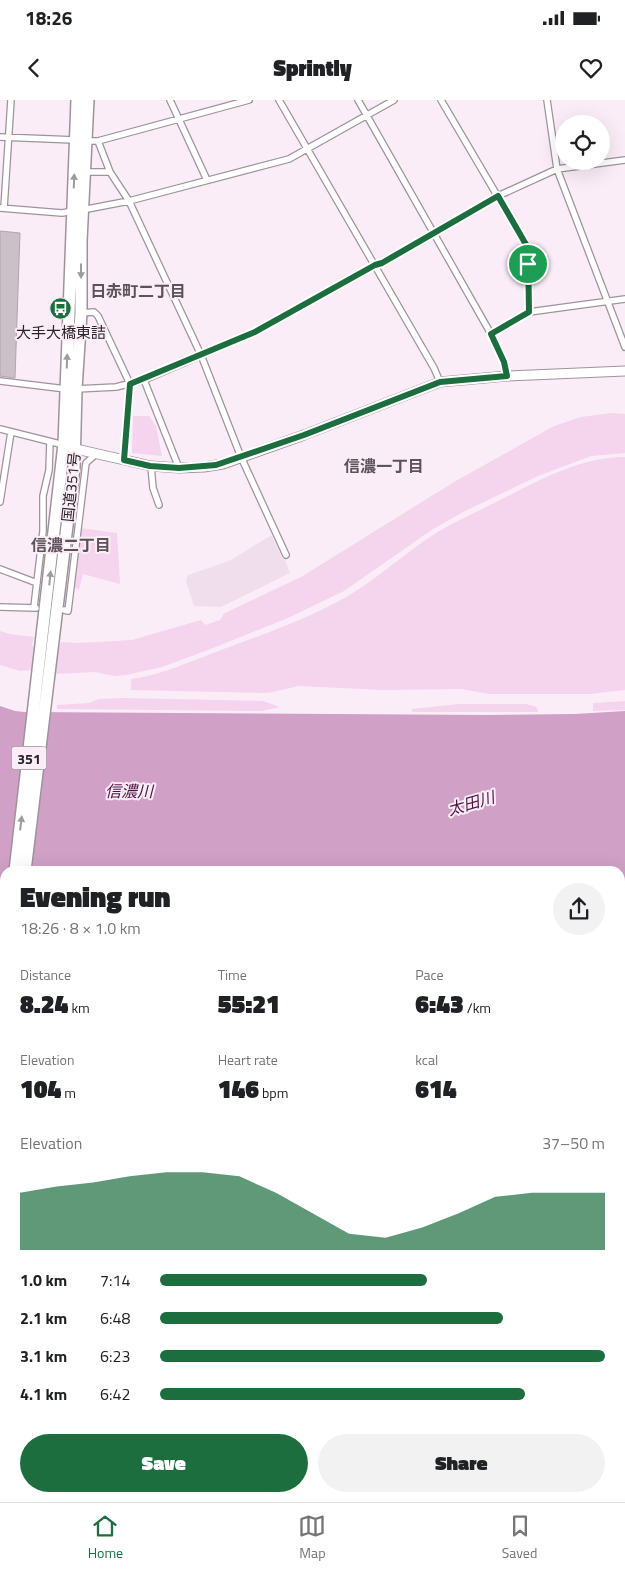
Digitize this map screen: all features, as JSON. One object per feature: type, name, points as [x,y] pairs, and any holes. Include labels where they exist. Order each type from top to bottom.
[{"type":"highway","name":"国道351号","points":[[25,866],[64,444],[81,312],[81,241],[78,211],[84,172],[77,100]]},
{"type":"highway","name":"国道351号","points":[[16,866],[76,449],[71,389],[80,140],[88,100]]},
{"type":"street","points":[[11,100],[2,208],[62,213],[129,200],[280,162],[394,100]]},
{"type":"street","points":[[170,100],[207,180]]},
{"type":"street","points":[[0,137],[98,141],[249,100]]},
{"type":"street","points":[[279,100],[434,368],[440,382]]},
{"type":"street","points":[[358,100],[491,334],[504,362],[507,376]]},
{"type":"street","points":[[441,100],[528,248],[529,312]]},
{"type":"street","points":[[547,100],[555,155]]},
{"type":"street","points":[[98,141],[110,172],[129,200],[201,355],[241,457],[286,555]]},
{"type":"street","points":[[610,162],[625,160]]},
{"type":"street","points":[[0,381],[71,389],[130,384],[144,380],[255,332],[375,265],[382,263],[498,196],[555,170]]},
{"type":"street","points":[[557,170],[625,347]]},
{"type":"street","points":[[84,172],[110,172]]},
{"type":"street","points":[[491,334],[529,312],[625,299]]},
{"type":"street","points":[[81,312],[94,312],[98,316],[130,384],[124,460]]},
{"type":"street","points":[[0,429],[150,466],[179,468],[216,465],[304,435],[440,382],[507,376],[625,371]]},
{"type":"street","points":[[144,380],[179,468]]},
{"type":"street","points":[[0,502],[11,432]]},
{"type":"street","points":[[0,607],[36,608],[43,531],[43,496],[49,470],[50,442]]},
{"type":"street","points":[[64,610],[68,611],[86,463],[96,454]]},
{"type":"street","points":[[150,466],[153,488],[159,505]]},
{"type":"street","points":[[0,569],[37,583]]},
{"type":"shaded area","points":[[611,413],[625,414],[625,453],[591,456],[538,476],[465,511],[433,529],[344,591],[288,618],[162,667],[115,676],[94,672],[55,674],[58,649],[61,642],[79,643],[132,640],[201,620],[205,625],[220,620],[223,614],[301,577],[454,482],[554,426],[581,417]]},
{"type":"shaded area","points":[[133,416],[149,416],[156,426],[162,456],[132,453]]},
{"type":"shaded area","points":[[625,457],[625,690],[590,694],[489,694],[461,689],[382,690],[299,686],[268,693],[131,690],[131,679],[150,676],[283,627],[341,600],[377,577],[436,533],[545,478],[576,465],[608,458]]},
{"type":"shaded area","points":[[81,528],[117,533],[120,584],[83,574],[79,590],[74,587]]},
{"type":"shaded area","points":[[272,536],[282,558],[285,560],[290,573],[221,607],[194,606],[186,581],[188,575],[229,561]]},
{"type":"shaded area","points":[[0,631],[34,637],[32,645],[35,649],[32,670],[20,671],[0,665]]},
{"type":"shaded area","points":[[122,698],[263,701],[280,707],[262,711],[57,709],[57,705]]},
{"type":"shaded area","points":[[625,701],[625,710],[593,711],[593,703]]},
{"type":"shaded area","points":[[459,704],[526,704],[537,707],[538,712],[412,712],[412,709]]},
{"type":"water","name":"信濃川","points":[[0,706],[24,712],[487,715],[575,714],[625,711],[625,866],[0,866]]},
{"type":"building","points":[[0,231],[20,233],[15,378],[0,376]]},
{"type":"place","name":"大手大橋東詰","points":[[61,309]]},
{"type":"district","name":"日赤町二丁目","points":[[138,291]]},
{"type":"district","name":"信濃一丁目","points":[[384,466]]},
{"type":"district","name":"信濃二丁目","points":[[71,545]]},
{"type":"route","points":[[498,196],[528,248],[528,264],[529,312],[491,334],[504,362],[507,376],[440,382],[304,435],[223,464],[179,468],[150,466],[124,460],[130,384],[144,380],[255,332],[375,265],[382,263],[498,196]]},
{"type":"water label","name":"太田川","points":[[471,803]]}]
